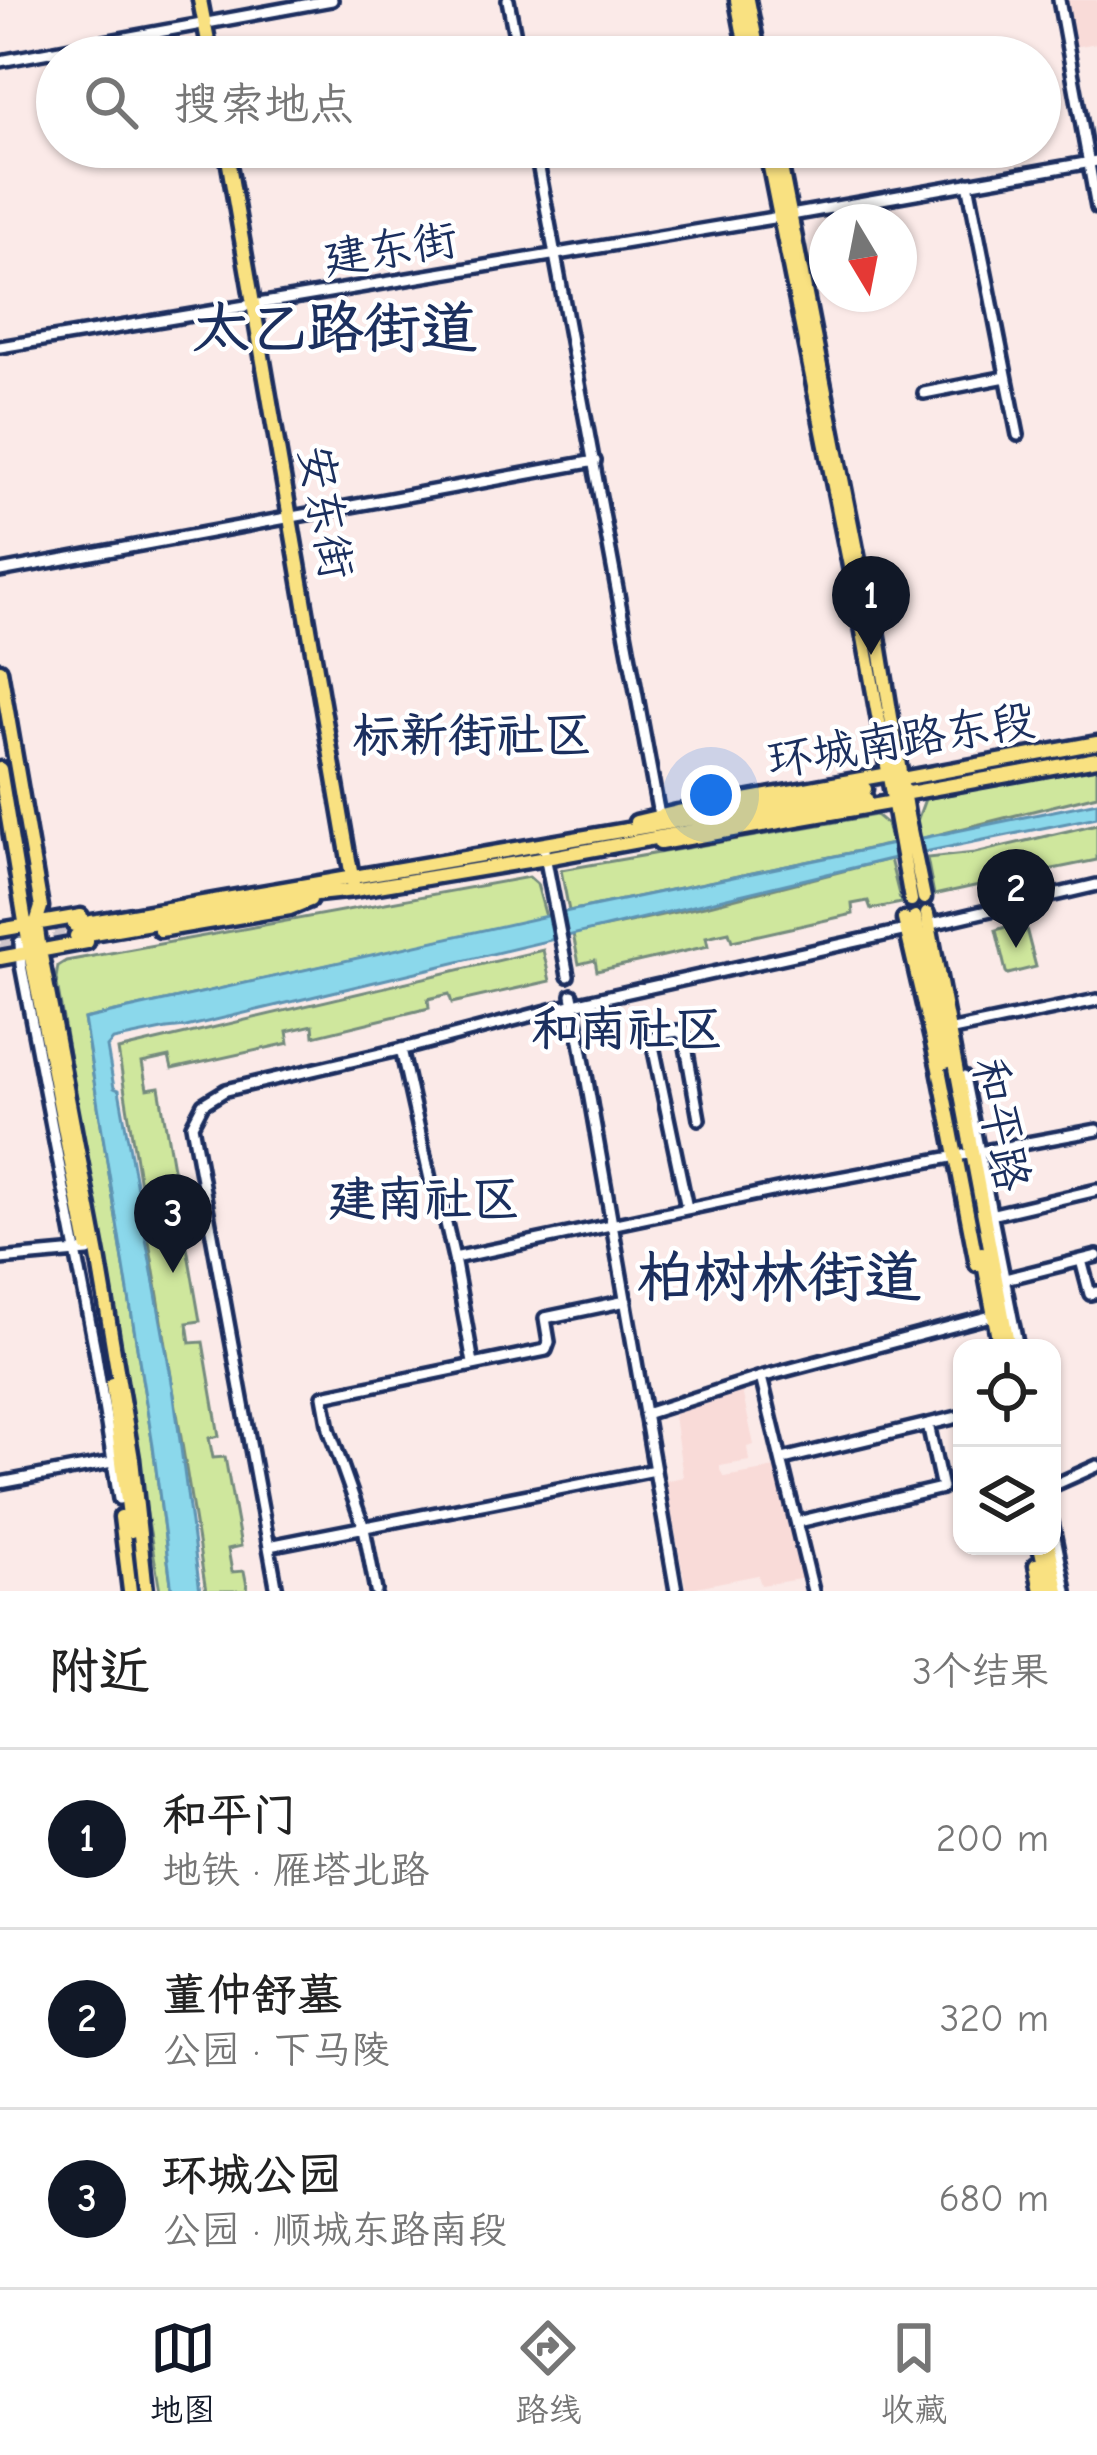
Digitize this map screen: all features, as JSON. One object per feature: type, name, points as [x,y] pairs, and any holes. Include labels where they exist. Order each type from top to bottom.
[{"type":"main road","points":[[200,0],[207,36]]},
{"type":"main road","points":[[737,0],[744,36]]},
{"type":"main road","points":[[748,0],[755,36]]},
{"type":"main road","name":"安东街","points":[[230,168],[353,883]]},
{"type":"main road","points":[[772,168],[866,601],[877,632],[913,870],[913,900]]},
{"type":"main road","points":[[779,168],[785,216]]},
{"type":"main road","points":[[0,670],[41,907],[27,924]]},
{"type":"main road","points":[[0,716],[27,949],[82,1251],[106,1345],[146,1591]]},
{"type":"main road","name":"环城南路东段","points":[[579,845],[659,815],[899,797],[1097,743]]},
{"type":"main road","name":"环城南路东段","points":[[579,845],[678,842],[1097,759]]},
{"type":"main road","points":[[0,770],[27,924],[27,949],[98,1256],[122,1461],[118,1499],[130,1591]]},
{"type":"main road","name":"环城南路东段","points":[[0,957],[73,931],[284,881],[321,888],[865,794]]},
{"type":"main road","points":[[0,810],[27,924]]},
{"type":"main road","name":"环城南路东段","points":[[0,932],[27,924],[73,931],[290,908],[321,888]]},
{"type":"main road","name":"和平路","points":[[916,922],[949,1027],[967,1152],[988,1216],[1000,1280],[1004,1339]]},
{"type":"main road","name":"和平路","points":[[916,922],[1003,1339]]},
{"type":"main road","points":[[0,932],[7,952],[0,957]]},
{"type":"main road","points":[[967,1152],[987,1317],[1000,1339]]},
{"type":"main road","points":[[1043,1555],[1054,1591]]},
{"type":"street","points":[[135,36],[332,0]]},
{"type":"street","points":[[508,0],[515,36]]},
{"type":"street","points":[[1059,0],[1093,162],[1097,208]]},
{"type":"street","points":[[0,61],[36,54]]},
{"type":"street","name":"建东街","points":[[1061,167],[1093,162]]},
{"type":"street","points":[[540,168],[659,815]]},
{"type":"street","name":"建东街","points":[[0,347],[1057,168]]},
{"type":"street","points":[[968,183],[1018,435]]},
{"type":"street","points":[[924,393],[1006,377]]},
{"type":"street","points":[[0,571],[595,461]]},
{"type":"street","points":[[544,852],[568,976]]},
{"type":"street","points":[[913,870],[913,900]]},
{"type":"street","points":[[278,1591],[192,1126],[203,1104],[226,1090],[400,1049],[573,1000],[1097,885]]},
{"type":"street","points":[[573,1000],[676,1591]]},
{"type":"street","points":[[949,1027],[1097,1000]]},
{"type":"street","points":[[687,1208],[652,1041],[658,1034],[678,1030],[684,1035],[699,1119]]},
{"type":"street","points":[[400,1049],[432,1188],[443,1210],[473,1363]]},
{"type":"street","points":[[454,1258],[967,1152],[1097,1130]]},
{"type":"street","points":[[988,1216],[1097,1190]]},
{"type":"street","points":[[0,1259],[82,1251]]},
{"type":"street","points":[[1000,1280],[1097,1256]]},
{"type":"street","points":[[1081,1260],[1094,1293]]},
{"type":"street","points":[[376,1591],[364,1528],[329,1429],[323,1396],[546,1350],[545,1318],[626,1301]]},
{"type":"street","points":[[645,1414],[761,1376],[987,1317]]},
{"type":"street","points":[[761,1376],[813,1591]]},
{"type":"street","points":[[783,1459],[953,1418]]},
{"type":"street","points":[[798,1522],[942,1488],[928,1424]]},
{"type":"street","points":[[0,1483],[122,1461]]},
{"type":"street","points":[[1061,1482],[1097,1466]]},
{"type":"street","points":[[269,1546],[655,1471]]},
{"type":"street","points":[[1053,1555],[1054,1591]]},
{"type":"shaded area","points":[[1066,0],[1097,0],[1097,43],[1074,47]]},
{"type":"shaded area","points":[[741,1386],[754,1445],[747,1447],[749,1461],[720,1466],[720,1470],[724,1477],[781,1467],[807,1578],[761,1585],[758,1575],[686,1589],[665,1481],[683,1477],[673,1409]]},
{"type":"green space","points":[[1097,766],[1097,795],[920,839],[917,821],[925,799]]},
{"type":"green space","points":[[876,815],[887,824],[892,844],[569,911],[561,870]]},
{"type":"green space","points":[[1097,824],[1097,860],[1004,879],[1001,870],[986,873],[988,883],[934,895],[927,858],[975,853]]},
{"type":"green space","points":[[890,859],[901,903],[871,909],[868,901],[852,904],[853,914],[732,941],[729,932],[706,937],[708,946],[597,971],[595,960],[579,964],[573,934]]},
{"type":"green space","points":[[529,877],[537,884],[546,917],[84,1019],[153,1446],[172,1591],[160,1591],[56,978],[58,966]]},
{"type":"green space","points":[[1024,921],[1036,967],[1008,974],[996,930]]},
{"type":"green space","points":[[543,950],[550,981],[452,1003],[449,994],[428,999],[429,1008],[314,1036],[313,1025],[287,1031],[289,1043],[172,1069],[169,1057],[142,1063],[147,1089],[159,1087],[179,1203],[169,1206],[172,1225],[183,1224],[200,1321],[187,1323],[190,1343],[203,1342],[219,1436],[209,1438],[213,1458],[225,1457],[241,1546],[228,1549],[232,1572],[244,1571],[248,1591],[206,1591],[118,1050]]},
{"type":"water","points":[[1097,802],[1097,817],[890,859],[186,1027],[113,1040],[107,1047],[114,1088],[119,1090],[173,1388],[200,1591],[172,1591],[84,1019],[569,911]]},
{"type":"tunnel","points":[[0,939],[74,925]]},
{"type":"tunnel","points":[[0,950],[76,936]]},
{"type":"place","name":"和平门","points":[[871,655]]},
{"type":"place","name":"董仲舒墓","points":[[1016,948]]},
{"type":"place","name":"环城公园","points":[[173,1273]]},
{"type":"district","name":"太乙路街道","points":[[335,327]]},
{"type":"district","name":"标新街社区","points":[[472,734]]},
{"type":"district","name":"和南社区","points":[[627,1028]]},
{"type":"district","name":"建南社区","points":[[424,1198]]},
{"type":"district","name":"柏树林街道","points":[[779,1276]]}]
